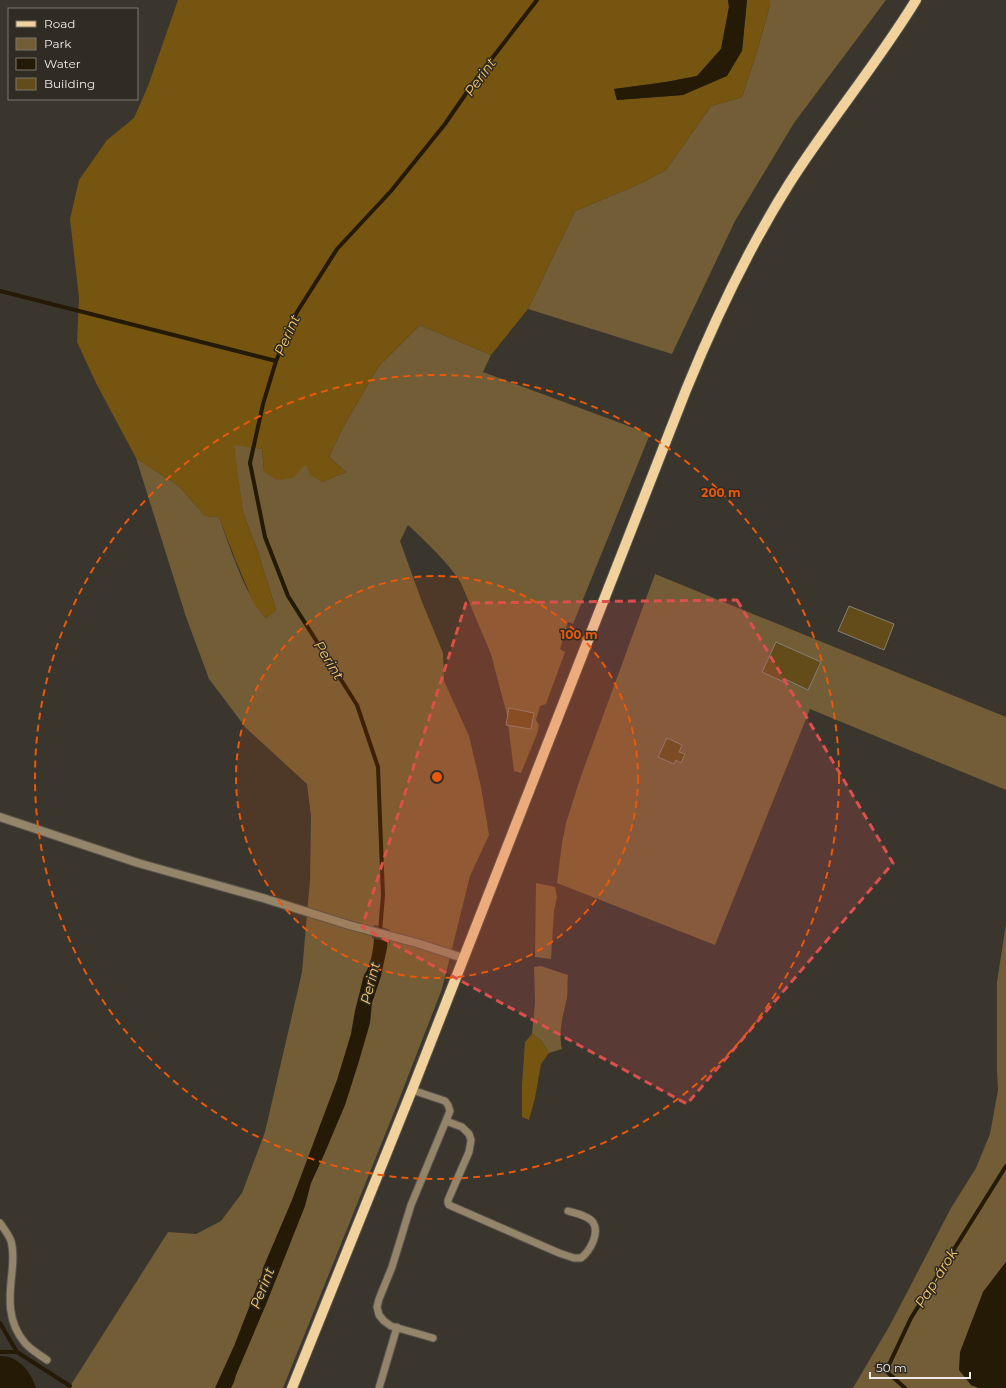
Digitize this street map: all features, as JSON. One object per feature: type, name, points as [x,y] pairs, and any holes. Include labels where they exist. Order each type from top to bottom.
[{"type":"main road","points":[[292,1388],[412,1090],[686,390],[725,301],[752,247],[788,185],[892,37],[916,0]]},
{"type":"street","points":[[0,817],[138,863],[263,898],[349,925],[417,943],[463,958]]},
{"type":"lane","points":[[412,1090],[445,1101],[450,1110],[411,1205],[392,1267],[377,1307],[379,1315],[384,1321],[397,1327],[432,1338]]},
{"type":"lane","points":[[446,1121],[462,1127],[471,1140],[469,1152],[448,1200],[449,1205],[559,1252],[574,1258],[581,1258],[592,1245],[595,1236],[594,1227],[592,1221],[568,1210]]},
{"type":"lane","points":[[0,1223],[11,1241],[14,1255],[9,1298],[10,1310],[14,1324],[26,1344],[47,1360]]},
{"type":"lane","points":[[379,1388],[397,1327]]},
{"type":"highlighted area","points":[[737,600],[893,863],[687,1104],[362,927],[466,603]]},
{"type":"green space","points":[[770,0],[886,0],[794,123],[735,221],[672,354],[528,309],[575,211],[635,186],[666,170],[711,106],[742,97],[758,48],[770,5]]},
{"type":"green space","points":[[420,325],[491,355],[483,372],[650,434],[573,624],[568,622],[560,649],[565,652],[546,704],[540,706],[536,720],[539,725],[537,734],[521,773],[514,771],[507,715],[491,654],[461,583],[443,560],[408,525],[400,541],[422,602],[443,653],[444,681],[469,736],[481,787],[489,835],[470,876],[442,989],[283,1388],[69,1388],[168,1232],[196,1234],[221,1221],[242,1193],[265,1132],[302,972],[310,880],[311,816],[307,784],[246,728],[209,679],[186,617],[136,458],[179,486],[205,516],[219,517],[233,556],[251,597],[258,609],[266,618],[276,610],[257,549],[243,513],[233,444],[262,449],[264,472],[307,464],[322,482],[346,472],[329,457],[342,429],[379,366]]},
{"type":"green space","points":[[655,574],[1006,717],[1006,790],[810,709],[715,945],[557,883],[566,823],[581,776]]},
{"type":"green space","points":[[536,883],[555,887],[557,897],[554,911],[551,959],[535,957]]},
{"type":"green space","points":[[1006,924],[1006,1262],[983,1292],[971,1385],[979,1388],[853,1388],[890,1325],[951,1208],[976,1168],[990,1134],[998,1090],[997,982]]},
{"type":"green space","points":[[541,966],[568,975],[567,998],[561,1030],[562,1049],[549,1053],[541,1040],[532,1034],[535,1002],[534,967]]},
{"type":"shaded area","points":[[178,0],[728,0],[729,7],[721,49],[697,76],[614,89],[617,100],[683,95],[742,51],[747,0],[770,0],[770,5],[758,48],[742,97],[711,106],[666,170],[635,186],[575,211],[528,309],[491,355],[420,325],[379,366],[342,429],[329,457],[346,472],[322,482],[310,475],[306,464],[293,478],[277,480],[264,472],[262,449],[234,445],[243,513],[257,549],[276,610],[266,618],[254,604],[219,517],[205,516],[179,486],[136,458],[96,383],[77,342],[79,298],[70,219],[79,180],[107,140],[134,118],[148,86]]},
{"type":"shaded area","points":[[532,1034],[541,1040],[549,1053],[541,1064],[535,1098],[529,1120],[522,1117],[522,1084],[525,1042]]},
{"type":"water","points":[[728,0],[747,0],[742,51],[727,76],[683,95],[617,100],[614,89],[697,76],[721,49],[729,7]]},
{"type":"water","points":[[375,926],[389,931],[387,948],[381,976],[372,1003],[370,1023],[345,1105],[311,1183],[305,1206],[234,1382],[231,1388],[215,1388],[234,1346],[263,1268],[292,1200],[337,1080],[351,1034],[364,975],[371,958]]},
{"type":"water","points":[[1006,1262],[1006,1388],[979,1388],[971,1385],[959,1370],[960,1352],[983,1292]]},
{"type":"water","points":[[0,1356],[13,1359],[23,1366],[31,1376],[36,1388],[0,1388]]},
{"type":"pier","points":[[374,925],[390,930],[390,943],[372,938]]},
{"type":"building","points":[[849,606],[894,624],[884,650],[838,631]]},
{"type":"building","points":[[776,642],[821,662],[808,690],[785,679],[784,682],[762,672]]},
{"type":"building","points":[[509,708],[534,713],[531,729],[506,725]]},
{"type":"building","points":[[667,738],[682,745],[679,752],[685,754],[681,763],[676,760],[674,764],[658,757]]},
{"type":"waterway","name":"Perint","points":[[380,932],[383,895],[378,767],[357,705],[288,596],[265,537],[250,463],[263,404],[276,361],[297,312],[337,249],[391,191],[445,124],[476,79],[537,0]]},
{"type":"waterway","points":[[0,291],[276,361]]},
{"type":"waterway","name":"Pap-árok","points":[[905,1388],[886,1371],[911,1318],[1006,1166]]},
{"type":"waterway","points":[[0,1323],[17,1352],[70,1386]]},
{"type":"waterway","points":[[0,1352],[17,1352]]}]
